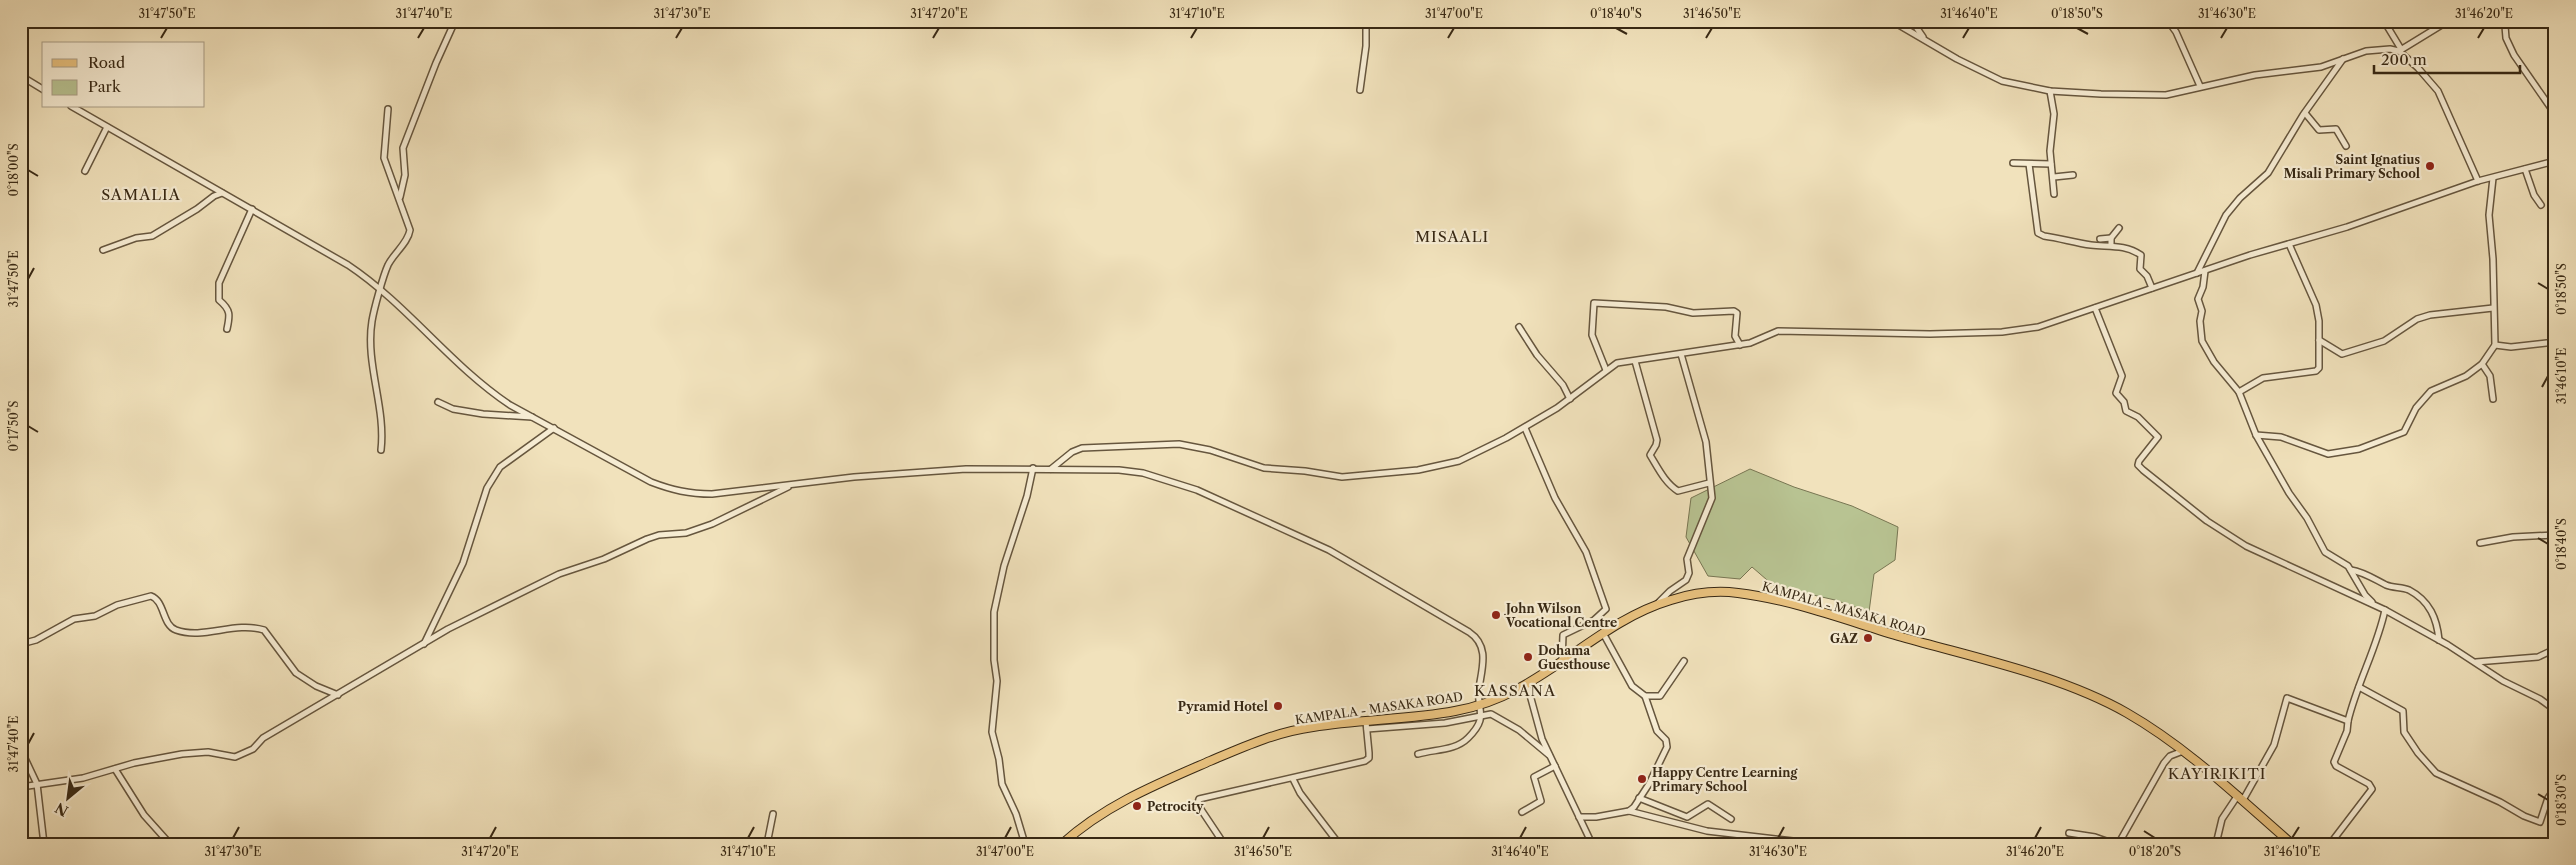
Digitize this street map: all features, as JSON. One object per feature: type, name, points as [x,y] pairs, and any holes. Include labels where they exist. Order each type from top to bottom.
[{"type":"main road","name":"KAMPALA - MASAKA ROAD","points":[[1062,844],[1078,829],[1124,800],[1272,736],[1303,729],[1366,725],[1457,711],[1481,704],[1528,684],[1562,663],[1603,633],[1657,605],[1698,593],[1724,592],[1760,596],[1833,616],[1992,662],[2083,692],[2128,714],[2183,751],[2292,844]]},
{"type":"street","points":[[400,197],[405,175],[402,148],[455,21]]},
{"type":"street","points":[[1360,90],[1366,46],[1366,21]]},
{"type":"street","points":[[1892,21],[2002,81],[2050,90],[2158,96],[2255,75],[2315,68],[2374,50],[2400,50],[2448,21]]},
{"type":"street","points":[[1912,21],[1924,40]]},
{"type":"street","points":[[2168,21],[2176,32],[2200,86]]},
{"type":"street","points":[[2384,21],[2400,50],[2438,91],[2478,181]]},
{"type":"street","points":[[2502,21],[2505,26],[2506,38],[2514,55],[2555,114]]},
{"type":"street","points":[[2197,273],[2226,215],[2240,198],[2268,173],[2305,113],[2343,59]]},
{"type":"street","points":[[22,77],[42,89]]},
{"type":"street","points":[[2050,90],[2054,114],[2051,164],[2054,177],[2054,194]]},
{"type":"street","points":[[74,108],[348,265],[382,290],[476,381],[510,405],[651,482],[671,490],[690,494],[712,494],[913,472],[1033,468],[1119,470],[1167,479],[1224,501],[1329,550],[1474,635],[1483,652],[1485,660],[1479,691],[1482,715],[1475,730],[1458,745],[1418,754]]},
{"type":"street","points":[[381,450],[379,401],[371,356],[372,321],[387,266],[410,235],[400,197],[384,158],[388,109]]},
{"type":"street","points":[[2305,113],[2319,130],[2336,128],[2346,146]]},
{"type":"street","points":[[85,171],[107,127]]},
{"type":"street","points":[[1051,469],[1072,452],[1082,448],[1174,444],[1202,448],[1264,468],[1305,471],[1342,477],[1418,470],[1460,461],[1525,428],[1570,399],[1617,363],[1740,345],[1778,331],[1930,334],[2002,332],[2038,327],[2250,255],[2347,227],[2478,181],[2555,161]]},
{"type":"street","points":[[2013,162],[2051,164]]},
{"type":"street","points":[[2029,164],[2038,233],[2091,245],[2111,245],[2126,248],[2140,255],[2140,269],[2147,276],[2152,288]]},
{"type":"street","points":[[2525,169],[2534,195],[2541,205]]},
{"type":"street","points":[[2054,177],[2073,175]]},
{"type":"street","points":[[2256,435],[2281,437],[2328,454],[2359,449],[2404,432],[2416,408],[2431,391],[2466,376],[2482,364],[2495,346],[2493,259],[2489,220],[2492,178]]},
{"type":"street","points":[[103,250],[136,238],[152,236],[222,192]]},
{"type":"street","points":[[227,329],[230,313],[229,309],[219,300],[219,283],[252,209]]},
{"type":"street","points":[[2111,245],[2111,238],[2118,228]]},
{"type":"street","points":[[2100,239],[2111,238]]},
{"type":"street","points":[[2238,392],[2263,378],[2317,371],[2320,354],[2318,340],[2320,321],[2316,305],[2289,244]]},
{"type":"street","points":[[2205,271],[2203,288],[2198,299],[2202,311],[2200,321],[2202,341],[2214,362],[2238,392],[2256,435],[2289,493],[2307,518],[2325,552],[2332,558],[2342,561],[2351,570],[2365,595],[2378,607]]},
{"type":"street","points":[[1606,370],[1592,335],[1594,303],[1666,306],[1693,313],[1734,311],[1737,314],[1736,338],[1740,345]]},
{"type":"street","points":[[2095,308],[2122,376],[2116,393],[2124,402],[2126,411],[2138,417],[2158,437],[2138,465],[2143,470],[2207,521],[2246,546],[2385,610],[2440,640],[2504,681],[2540,699],[2555,710]]},
{"type":"street","points":[[2318,340],[2342,354],[2384,341],[2417,319],[2493,308]]},
{"type":"street","points":[[1519,327],[1537,355],[1563,385],[1570,399]]},
{"type":"street","points":[[2495,346],[2511,347],[2555,342]]},
{"type":"street","points":[[1657,605],[1665,594],[1686,580],[1689,573],[1687,559],[1711,502],[1706,442],[1681,354]]},
{"type":"street","points":[[1635,361],[1656,440],[1656,445],[1650,455],[1658,469],[1667,482],[1678,492],[1709,484]]},
{"type":"street","points":[[2482,364],[2490,376],[2493,399]]},
{"type":"street","points":[[438,402],[453,409],[475,413],[532,417]]},
{"type":"street","points":[[423,645],[463,563],[487,488],[500,467],[554,428]]},
{"type":"street","points":[[1525,428],[1555,498],[1586,552],[1606,609],[1594,620],[1563,635],[1562,663]]},
{"type":"street","points":[[1024,844],[1016,814],[1002,784],[1000,758],[992,732],[997,681],[994,660],[994,612],[1004,566],[1027,496],[1033,468]]},
{"type":"street","points":[[21,787],[83,778],[115,768],[182,754],[208,752],[236,757],[245,754],[263,738],[470,617],[559,574],[604,559],[647,539],[686,533],[712,524],[790,486]]},
{"type":"street","points":[[2480,543],[2514,537],[2555,535]]},
{"type":"street","points":[[2351,570],[2360,572],[2389,586],[2408,590],[2425,602],[2437,619],[2440,640]]},
{"type":"street","points":[[21,644],[36,640],[74,619],[95,616],[117,605],[151,596],[157,600],[170,626],[177,630],[193,634],[239,627],[264,630],[296,673],[316,686],[338,695]]},
{"type":"street","points":[[2330,844],[2372,789],[2369,784],[2336,766],[2334,762],[2347,731],[2348,721],[2375,638],[2382,625],[2385,610]]},
{"type":"street","points":[[1603,633],[1632,686],[1645,696],[1657,731],[1666,740],[1667,747],[1649,784],[1634,807],[1629,811]]},
{"type":"street","points":[[2475,662],[2538,657],[2555,649]]},
{"type":"street","points":[[1645,696],[1660,696],[1684,661]]},
{"type":"street","points":[[1528,684],[1542,739],[1591,843]]},
{"type":"street","points":[[2359,687],[2403,711],[2404,732],[2418,753],[2443,778],[2540,822],[2544,807],[2555,788]]},
{"type":"street","points":[[2216,844],[2222,819],[2240,798],[2274,746],[2286,698],[2348,721]]},
{"type":"street","points":[[1224,844],[1200,808],[1199,799],[1293,779],[1367,760],[1369,753],[1366,725],[1445,723],[1491,714],[1520,730],[1549,755]]},
{"type":"street","points":[[21,750],[36,784],[44,844]]},
{"type":"street","points":[[2069,833],[2095,837],[2112,843],[2120,841],[2164,763],[2170,756],[2183,751]]},
{"type":"street","points":[[1522,812],[1541,801],[1534,778],[1555,766]]},
{"type":"street","points":[[115,768],[144,815],[170,844]]},
{"type":"street","points":[[1293,779],[1300,793],[1339,844]]},
{"type":"street","points":[[1639,798],[1687,817],[1708,804],[1732,819]]},
{"type":"street","points":[[1578,817],[1596,817],[1629,811],[1707,831],[1819,844]]},
{"type":"street","points":[[767,844],[773,814]]},
{"type":"green space","points":[[1750,469],[1794,487],[1852,506],[1898,527],[1895,560],[1874,574],[1869,612],[1835,600],[1774,586],[1752,567],[1740,579],[1708,576],[1686,537],[1691,498]]},
{"type":"place","name":"Saint Ignatius Misali Primary School","points":[[2430,166]]},
{"type":"place","name":"John Wilson Vocational Centre","points":[[1496,615]]},
{"type":"place","name":"GAZ","points":[[1868,638]]},
{"type":"place","name":"Dohama Guesthouse","points":[[1528,657]]},
{"type":"place","name":"Pyramid Hotel","points":[[1278,706]]},
{"type":"place","name":"Happy Centre Learning Primary School","points":[[1642,779]]},
{"type":"place","name":"Petrocity","points":[[1137,806]]},
{"type":"district","name":"SAMALIA","points":[[141,194]]},
{"type":"district","name":"MISAALI","points":[[1452,236]]},
{"type":"district","name":"KASSANA","points":[[1515,690]]},
{"type":"district","name":"KAYIRIKITI","points":[[2217,773]]}]
